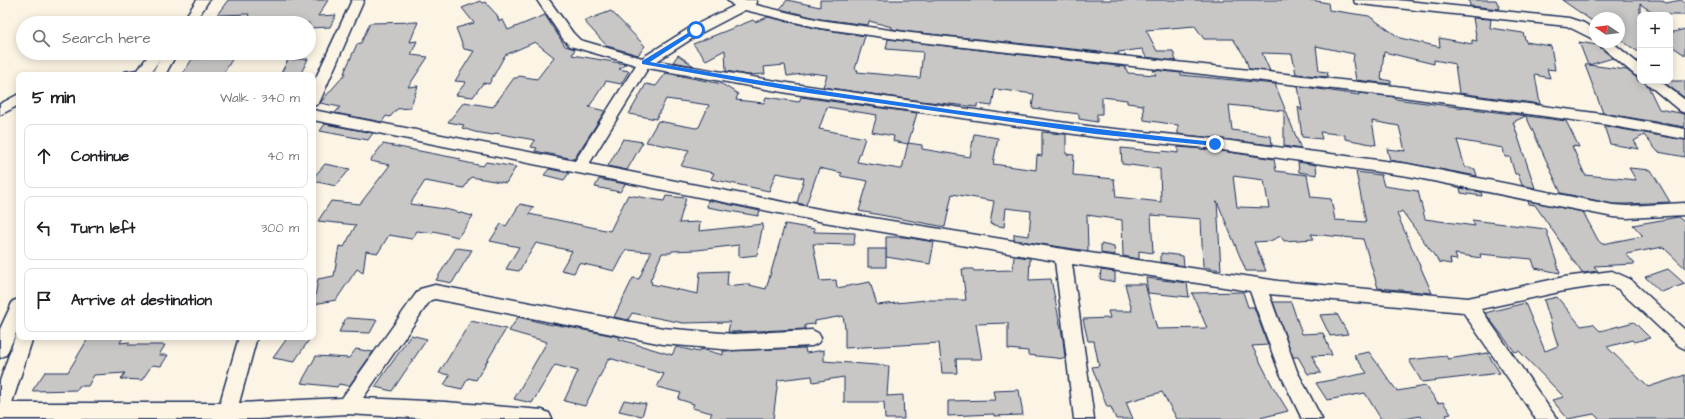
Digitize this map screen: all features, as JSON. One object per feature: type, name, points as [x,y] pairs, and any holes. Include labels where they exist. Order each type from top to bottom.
[{"type":"street","points":[[181,16],[191,0]]},
{"type":"street","points":[[193,16],[203,0]]},
{"type":"street","points":[[316,94],[358,0]]},
{"type":"street","points":[[543,0],[568,36],[575,43],[644,62],[794,89],[1037,124],[1215,144],[1408,170],[1613,211],[1627,212],[1685,209]]},
{"type":"street","points":[[1360,0],[1569,22],[1580,26],[1589,32]]},
{"type":"street","points":[[579,168],[644,62],[744,2],[820,24],[911,37],[1395,91],[1602,119],[1685,134]]},
{"type":"street","points":[[1610,48],[1637,70]]},
{"type":"street","points":[[141,72],[151,60]]},
{"type":"street","points":[[160,72],[166,60]]},
{"type":"street","points":[[1655,84],[1685,108]]},
{"type":"street","points":[[0,110],[16,101]]},
{"type":"street","points":[[316,116],[824,216],[1062,256],[1278,288],[1468,305],[1564,284],[1612,278],[1624,284],[1685,341]]},
{"type":"street","points":[[1062,256],[1084,419]]},
{"type":"street","points":[[1258,285],[1288,369],[1305,408],[1312,419]]},
{"type":"street","points":[[347,406],[421,300],[426,294],[435,292],[663,336],[733,342],[812,338]]},
{"type":"street","points":[[1468,305],[1547,419]]},
{"type":"street","points":[[0,350],[3,333],[16,311]]},
{"type":"street","points":[[23,340],[0,410],[226,415],[347,406],[445,415],[542,419]]},
{"type":"street","points":[[226,415],[247,340]]},
{"type":"building","points":[[228,0],[328,0],[318,16],[336,15],[330,27],[316,28],[316,16],[248,16],[249,14],[217,15]]},
{"type":"building","points":[[787,0],[820,7],[820,0],[1311,0],[1328,3],[1329,10],[1369,16],[1400,38],[1440,47],[1439,38],[1472,44],[1472,40],[1477,41],[1473,18],[1491,19],[1490,28],[1523,33],[1526,42],[1551,46],[1555,70],[1547,69],[1550,78],[1535,75],[1540,104],[1459,93],[1455,64],[1434,60],[1434,64],[1384,52],[1381,79],[1391,81],[1391,84],[1356,80],[1353,62],[1354,54],[1316,46],[1319,71],[1327,72],[1328,77],[1296,74],[1292,54],[1262,53],[1270,71],[1249,69],[1245,57],[1233,39],[1204,39],[1195,26],[1146,30],[1157,51],[1173,51],[1176,61],[1146,57],[1142,49],[1118,52],[1119,54],[911,32],[892,29],[892,27],[869,21],[868,25],[820,19],[780,9]]},
{"type":"building","points":[[1469,0],[1496,0],[1500,9],[1470,6]]},
{"type":"building","points":[[1562,0],[1661,0],[1666,3],[1681,0],[1685,3],[1685,15],[1673,15],[1673,12],[1652,12],[1640,4],[1640,12],[1637,12],[1637,51],[1625,43],[1625,12],[1589,12],[1589,19]]},
{"type":"building","points":[[480,1],[482,3],[485,2],[497,15],[499,21],[503,20],[508,30],[545,15],[565,46],[575,49],[572,55],[626,64],[619,69],[629,71],[621,84],[606,81],[589,107],[605,111],[574,159],[535,151],[537,148],[531,147],[535,140],[495,133],[493,135],[475,132],[462,128],[464,125],[448,122],[464,102],[493,107],[514,78],[519,76],[537,79],[554,57],[535,42],[505,55],[489,84],[483,83],[473,97],[456,95],[466,82],[455,81],[474,51],[464,49],[456,28],[474,23],[462,8]]},
{"type":"building","points":[[611,11],[645,46],[638,55],[607,46],[584,21]]},
{"type":"building","points":[[768,17],[820,29],[865,36],[855,69],[858,70],[857,72],[920,78],[923,52],[886,49],[888,39],[1125,67],[1128,73],[1156,75],[1153,70],[1181,73],[1181,75],[1275,84],[1301,149],[1284,146],[1284,111],[1229,105],[1232,130],[1271,136],[1272,145],[1178,134],[1178,125],[1144,120],[1143,105],[1127,103],[1127,100],[1102,97],[1102,114],[1097,114],[1097,122],[1079,119],[1079,114],[1032,108],[1034,94],[995,89],[992,106],[977,104],[977,107],[921,101],[823,87],[827,75],[811,73],[787,76],[785,65],[764,67],[765,74],[748,75],[726,71],[725,50],[706,60],[693,44],[753,20],[755,22]]},
{"type":"building","points":[[418,22],[410,42],[417,41],[411,55],[428,57],[408,87],[418,86],[410,108],[397,109],[390,117],[386,116],[382,122],[335,113],[340,107],[320,103],[346,73],[344,73],[357,44],[361,43],[370,23]]},
{"type":"building","points":[[1685,29],[1685,55],[1673,47],[1673,32]]},
{"type":"building","points":[[1579,42],[1589,44],[1589,48],[1601,48],[1613,58],[1589,65],[1627,70],[1636,77],[1637,84],[1646,84],[1648,86],[1659,109],[1685,114],[1685,127],[1603,113],[1585,65],[1588,65]]},
{"type":"building","points":[[678,55],[694,66],[673,62]]},
{"type":"building","points":[[191,60],[232,60],[224,72],[184,72]]},
{"type":"building","points":[[288,60],[308,60],[302,72],[282,72]]},
{"type":"building","points":[[666,73],[722,84],[738,94],[736,100],[764,103],[766,97],[799,102],[801,97],[917,113],[908,143],[922,145],[922,149],[970,157],[974,134],[998,138],[993,164],[1036,170],[1037,155],[1042,156],[1042,132],[1066,134],[1066,154],[1074,155],[1073,175],[1114,179],[1116,197],[1161,202],[1160,169],[1122,164],[1121,148],[1178,153],[1178,147],[1215,150],[1274,159],[1276,171],[1307,175],[1311,197],[1331,199],[1335,220],[1366,222],[1356,172],[1381,175],[1384,186],[1418,191],[1425,219],[1475,226],[1472,220],[1546,229],[1560,273],[1535,268],[1532,259],[1480,254],[1481,258],[1455,254],[1457,260],[1450,259],[1451,264],[1439,262],[1402,211],[1397,214],[1432,293],[1378,288],[1363,239],[1311,234],[1314,239],[1284,241],[1281,236],[1270,241],[1254,242],[1266,271],[1246,271],[1217,201],[1221,270],[1203,267],[1201,219],[1151,215],[1153,253],[1139,251],[1139,259],[1123,256],[1122,220],[1087,215],[1088,251],[1014,240],[1014,234],[1029,236],[1031,211],[1006,208],[1004,227],[990,224],[994,201],[952,194],[945,227],[859,211],[868,181],[840,176],[842,173],[819,168],[806,205],[797,203],[804,178],[776,173],[769,191],[711,179],[714,173],[681,166],[689,150],[646,142],[658,121],[696,128],[699,127],[709,105],[666,99],[656,119],[629,114],[646,84],[656,86]],"holes":[[[827,107],[877,115],[872,132],[894,136],[893,141],[908,144],[902,169],[857,162],[865,138],[819,129]],[[1233,176],[1264,180],[1269,208],[1237,207]]]},
{"type":"building","points":[[1673,81],[1685,81],[1685,98],[1666,84],[1673,84]]},
{"type":"building","points":[[1298,86],[1359,95],[1359,93],[1395,97],[1395,99],[1566,121],[1579,147],[1572,146],[1585,175],[1636,180],[1629,168],[1651,170],[1670,202],[1613,204],[1561,193],[1526,116],[1513,122],[1535,188],[1522,185],[1518,174],[1515,174],[1510,157],[1505,157],[1503,148],[1457,140],[1465,167],[1475,169],[1477,176],[1390,160],[1387,149],[1405,151],[1399,126],[1372,121],[1376,145],[1345,139],[1345,135],[1320,132],[1322,139],[1302,137],[1298,106],[1302,111]]},
{"type":"building","points":[[325,124],[373,133],[368,140],[320,131]]},
{"type":"building","points":[[1604,126],[1685,140],[1685,157],[1658,152],[1644,135],[1634,141],[1639,149],[1610,144]]},
{"type":"building","points":[[623,139],[643,142],[627,170],[608,166]]},
{"type":"building","points":[[383,144],[461,159],[459,161],[483,166],[486,162],[516,167],[506,183],[471,177],[464,188],[425,181],[410,204],[445,209],[473,216],[458,237],[434,231],[433,233],[417,231],[412,239],[389,235],[378,253],[366,251],[363,273],[357,269],[336,300],[316,304],[318,279],[334,276],[339,246],[344,247],[356,225],[318,221],[331,201],[360,204],[390,165],[370,161]]},
{"type":"building","points":[[1298,162],[1316,165],[1317,175],[1299,172]]},
{"type":"building","points":[[325,164],[350,169],[336,186],[316,182],[316,174]]},
{"type":"building","points":[[549,169],[569,173],[564,180],[544,175]]},
{"type":"building","points":[[599,179],[625,184],[620,192],[595,187]]},
{"type":"building","points":[[1460,188],[1481,192],[1482,196],[1461,193]]},
{"type":"building","points":[[628,195],[664,201],[666,196],[686,198],[679,223],[700,222],[699,231],[763,224],[757,255],[739,257],[739,245],[662,253],[650,281],[652,282],[651,284],[698,294],[700,272],[728,271],[727,286],[745,284],[766,289],[785,224],[815,229],[814,232],[855,233],[854,245],[813,244],[820,281],[836,280],[837,288],[870,282],[877,305],[926,300],[966,300],[962,269],[973,269],[974,271],[1013,270],[1014,256],[1030,258],[1029,280],[1051,279],[1063,339],[1065,359],[1028,355],[1028,351],[1008,349],[1008,323],[976,324],[982,359],[956,359],[957,373],[942,373],[939,343],[845,348],[845,328],[843,316],[815,321],[815,324],[805,325],[805,329],[733,332],[728,332],[730,322],[683,323],[632,313],[628,320],[614,317],[633,278],[639,279],[651,252],[626,250],[615,271],[579,263],[574,273],[561,270],[572,251],[536,243],[519,271],[506,269],[519,247],[490,241],[501,224],[506,226],[520,204],[534,207],[529,214],[610,231]]},
{"type":"building","points":[[708,200],[760,211],[758,216],[707,207]]},
{"type":"building","points":[[1528,201],[1583,212],[1598,240],[1602,244],[1643,236],[1633,225],[1678,217],[1685,223],[1685,268],[1663,247],[1626,254],[1635,264],[1594,266],[1598,271],[1582,273],[1535,205],[1529,204]]},
{"type":"building","points":[[886,237],[904,237],[934,242],[930,264],[886,257]]},
{"type":"building","points":[[1101,244],[1114,247],[1115,255],[1101,253]]},
{"type":"building","points":[[456,248],[472,250],[452,283],[436,280]]},
{"type":"building","points":[[868,249],[886,249],[886,267],[868,267]]},
{"type":"building","points":[[1161,253],[1183,256],[1184,266],[1161,262]]},
{"type":"building","points":[[1668,269],[1685,284],[1661,292],[1645,277]]},
{"type":"building","points":[[1101,270],[1115,272],[1115,282],[1100,279]]},
{"type":"building","points":[[1146,278],[1187,283],[1189,297],[1148,293]]},
{"type":"building","points":[[1125,284],[1145,284],[1157,329],[1207,328],[1192,293],[1243,292],[1248,307],[1254,307],[1268,345],[1252,346],[1272,385],[1288,411],[1256,419],[1177,419],[1162,392],[1126,402],[1133,419],[1116,419],[1111,407],[1107,407],[1092,367],[1099,366],[1094,341],[1088,341],[1083,319],[1110,318],[1108,311],[1132,311]]},
{"type":"building","points":[[1557,297],[1581,326],[1593,324],[1600,331],[1634,322],[1650,338],[1634,342],[1632,340],[1607,347],[1648,387],[1685,375],[1685,419],[1599,419],[1594,414],[1568,419],[1552,400],[1564,397],[1519,351],[1515,352],[1485,313],[1525,303],[1545,351],[1558,346],[1544,300]]},
{"type":"building","points":[[1273,302],[1291,302],[1302,334],[1323,333],[1332,355],[1312,356],[1321,373],[1308,374],[1298,357],[1293,357]]},
{"type":"building","points":[[1337,314],[1348,334],[1330,336],[1320,315]]},
{"type":"building","points":[[518,317],[552,325],[620,337],[619,339],[672,355],[676,347],[699,352],[701,349],[723,355],[723,351],[805,348],[806,353],[824,350],[824,361],[889,366],[887,396],[903,395],[904,419],[885,419],[884,402],[844,402],[844,377],[813,382],[812,376],[778,380],[773,419],[709,419],[712,413],[692,408],[694,404],[678,399],[681,393],[657,387],[664,374],[609,358],[585,406],[564,401],[578,371],[555,365],[532,403],[514,399],[547,342],[509,331]]},
{"type":"building","points":[[346,318],[377,320],[370,333],[339,332]]},
{"type":"building","points":[[471,321],[506,329],[476,380],[468,378],[462,389],[444,385],[450,375],[439,373]]},
{"type":"building","points":[[411,335],[427,339],[392,391],[375,387]]},
{"type":"building","points":[[87,340],[122,340],[120,343],[130,342],[128,345],[165,345],[159,355],[168,355],[161,366],[152,365],[142,380],[121,379],[125,373],[94,375],[88,386],[79,386],[77,390],[32,391],[45,372],[68,372]]},
{"type":"building","points":[[286,340],[309,340],[294,362],[273,358]]},
{"type":"building","points":[[356,349],[373,352],[349,386],[339,384],[337,387],[301,383],[316,356],[349,358]]},
{"type":"building","points":[[1369,352],[1397,391],[1426,386],[1438,403],[1443,402],[1451,414],[1446,415],[1448,419],[1422,419],[1420,416],[1405,419],[1381,419],[1365,393],[1327,400],[1316,383],[1367,373],[1354,355]]},
{"type":"building","points":[[1487,353],[1500,373],[1422,382],[1409,360],[1446,356],[1448,359]]},
{"type":"building","points":[[1019,390],[1023,415],[994,416],[994,414],[948,416],[948,401],[995,400],[993,391]]},
{"type":"building","points":[[624,400],[646,404],[642,416],[619,411]]},
{"type":"route","points":[[696,30],[644,62],[794,89],[1037,124],[1095,132],[1215,144]]}]
